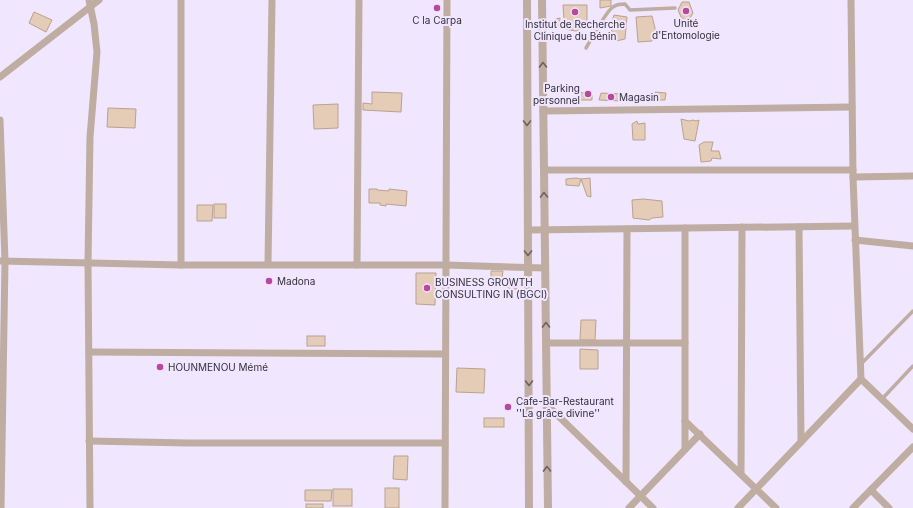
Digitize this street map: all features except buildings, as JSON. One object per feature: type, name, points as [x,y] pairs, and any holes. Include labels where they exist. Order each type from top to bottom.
[{"type":"street","points":[[0,77],[90,3],[99,0]]},
{"type":"street","points":[[181,0],[181,265]]},
{"type":"street","points":[[268,264],[272,0]]},
{"type":"street","points":[[357,265],[359,0]]},
{"type":"street","points":[[445,508],[447,0]]},
{"type":"street","points":[[527,0],[529,508]]},
{"type":"street","points":[[542,0],[548,508]]},
{"type":"street","points":[[851,0],[854,226],[860,365],[862,379],[913,429]]},
{"type":"street","points":[[90,3],[97,52],[90,137],[88,262],[90,508]]},
{"type":"street","points":[[543,111],[852,107]]},
{"type":"street","points":[[0,120],[3,261],[1,508]]},
{"type":"street","points":[[544,170],[853,173],[913,176]]},
{"type":"street","points":[[528,230],[854,226]]},
{"type":"street","points":[[741,474],[742,227]]},
{"type":"street","points":[[799,227],[801,442]]},
{"type":"street","points":[[684,228],[685,449]]},
{"type":"street","points":[[626,482],[627,229]]},
{"type":"street","points":[[855,240],[913,246]]},
{"type":"street","points":[[3,261],[181,265],[446,265],[545,268]]},
{"type":"street","points":[[546,343],[685,343]]},
{"type":"street","points":[[89,352],[446,354]]},
{"type":"street","points":[[738,508],[862,379]]},
{"type":"street","points":[[547,405],[652,508]]},
{"type":"street","points":[[685,421],[776,508]]},
{"type":"street","points":[[629,508],[700,434]]},
{"type":"street","points":[[89,441],[188,443],[445,443]]},
{"type":"street","points":[[853,508],[913,447]]},
{"type":"street","points":[[871,490],[889,508]]},
{"type":"lane","points":[[586,48],[607,13],[611,8],[618,4],[625,4],[630,10],[675,8]]},
{"type":"lane","points":[[860,365],[913,311]]},
{"type":"lane","points":[[882,399],[913,366]]},
{"type":"place","name":"C la Carpa","points":[[437,8]]},
{"type":"place","name":"Unité d'Entomologie","points":[[686,11]]},
{"type":"place","name":"Institut de Recherche Clinique du Bénin","points":[[575,12]]},
{"type":"place","name":"Parking personnel","points":[[588,94]]},
{"type":"place","name":"Magasin","points":[[611,97]]},
{"type":"place","name":"Madona","points":[[269,281]]},
{"type":"place","name":"BUSINESS GROWTH CONSULTING IN (BGCI)","points":[[427,288]]},
{"type":"place","name":"HOUNMENOU Mémé","points":[[160,367]]},
{"type":"place","name":"Cafe-Bar-Restaurant ''La grâce divine''","points":[[508,407]]}]
